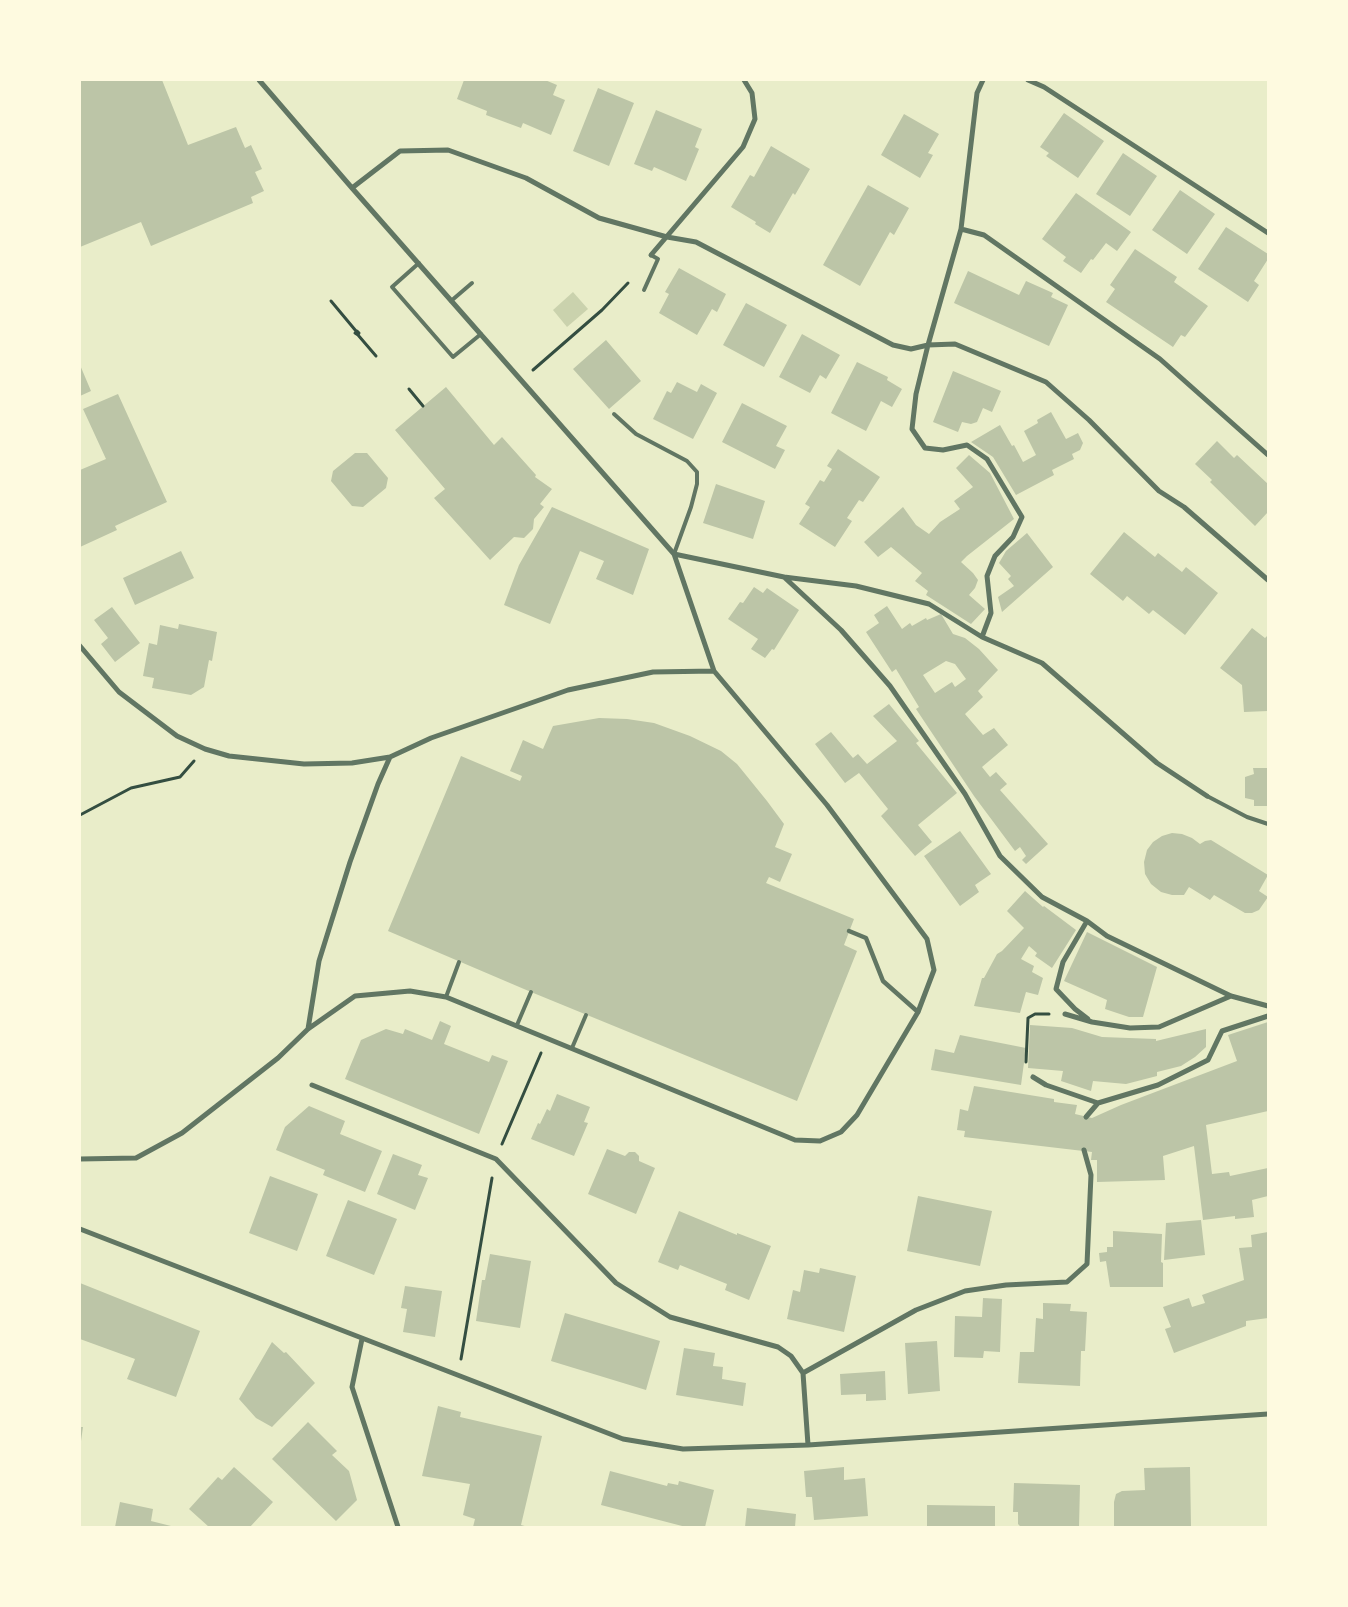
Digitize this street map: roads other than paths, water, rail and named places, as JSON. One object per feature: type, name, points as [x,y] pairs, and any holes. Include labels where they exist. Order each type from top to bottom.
[{"type":"street","points":[[80,1159],[136,1158],[182,1133],[278,1058],[308,1029],[355,996],[410,991],[446,997],[795,1140],[820,1141],[841,1132],[857,1115],[918,1012],[934,970],[927,939],[827,806],[714,671],[674,554],[259,80]]},
{"type":"street","points":[[651,254],[743,147],[755,120],[752,94],[744,80]]},
{"type":"street","points":[[982,637],[991,613],[987,576],[995,556],[1013,537],[1022,517],[987,459],[968,446],[943,450],[925,448],[912,429],[916,394],[928,345],[961,229],[977,93],[983,80]]},
{"type":"street","points":[[1028,80],[1044,87],[1268,233]]},
{"type":"street","points":[[352,188],[400,151],[448,150],[526,178],[599,218],[667,237],[696,242],[893,345],[911,349],[928,345],[955,344],[1046,382],[1089,420],[1158,491],[1184,508],[1268,580]]},
{"type":"street","points":[[961,229],[984,235],[1160,358],[1268,455]]},
{"type":"street","points":[[674,554],[784,577],[856,586],[929,604],[982,637],[1042,663],[1157,763],[1207,796]]},
{"type":"street","points":[[784,577],[841,630],[890,686],[965,794],[1000,856],[1042,897],[1086,921],[1107,936],[1231,996],[1268,1006]]},
{"type":"street","points":[[80,646],[119,692],[177,736],[205,749],[228,756],[304,764],[352,763],[390,757],[431,738],[568,690],[653,672],[714,671]]},
{"type":"street","points":[[308,1029],[319,961],[350,862],[378,784],[390,757]]},
{"type":"street","points":[[1086,921],[1063,962],[1056,989],[1075,1009],[1092,1022]]},
{"type":"street","points":[[850,931],[866,938],[883,981],[918,1012]]},
{"type":"street","points":[[1065,1014],[1092,1022],[1130,1028],[1159,1027],[1231,996]]},
{"type":"street","points":[[1086,1117],[1098,1103],[1158,1085],[1208,1060],[1222,1031],[1268,1016]]},
{"type":"street","points":[[1033,1077],[1046,1085],[1098,1103]]},
{"type":"street","points":[[312,1084],[496,1158],[616,1283],[670,1317],[778,1347],[791,1356],[803,1373],[808,1445]]},
{"type":"street","points":[[803,1373],[916,1310],[965,1291],[1006,1285],[1067,1282],[1087,1264],[1091,1175],[1084,1150]]},
{"type":"street","points":[[80,1229],[623,1439],[683,1449],[808,1445],[1268,1414]]},
{"type":"street","points":[[362,1339],[352,1387],[398,1527]]},
{"type":"lane","points":[[644,290],[658,260],[651,254]]},
{"type":"lane","points":[[419,264],[392,287],[453,357],[481,334]]},
{"type":"lane","points":[[452,301],[472,283]]},
{"type":"lane","points":[[614,414],[636,434],[687,460],[697,472],[697,484],[691,507],[674,554]]},
{"type":"lane","points":[[1207,796],[1247,817],[1268,824]]},
{"type":"lane","points":[[446,997],[459,962]]},
{"type":"lane","points":[[517,1026],[531,992]]},
{"type":"lane","points":[[572,1048],[586,1015]]}]
